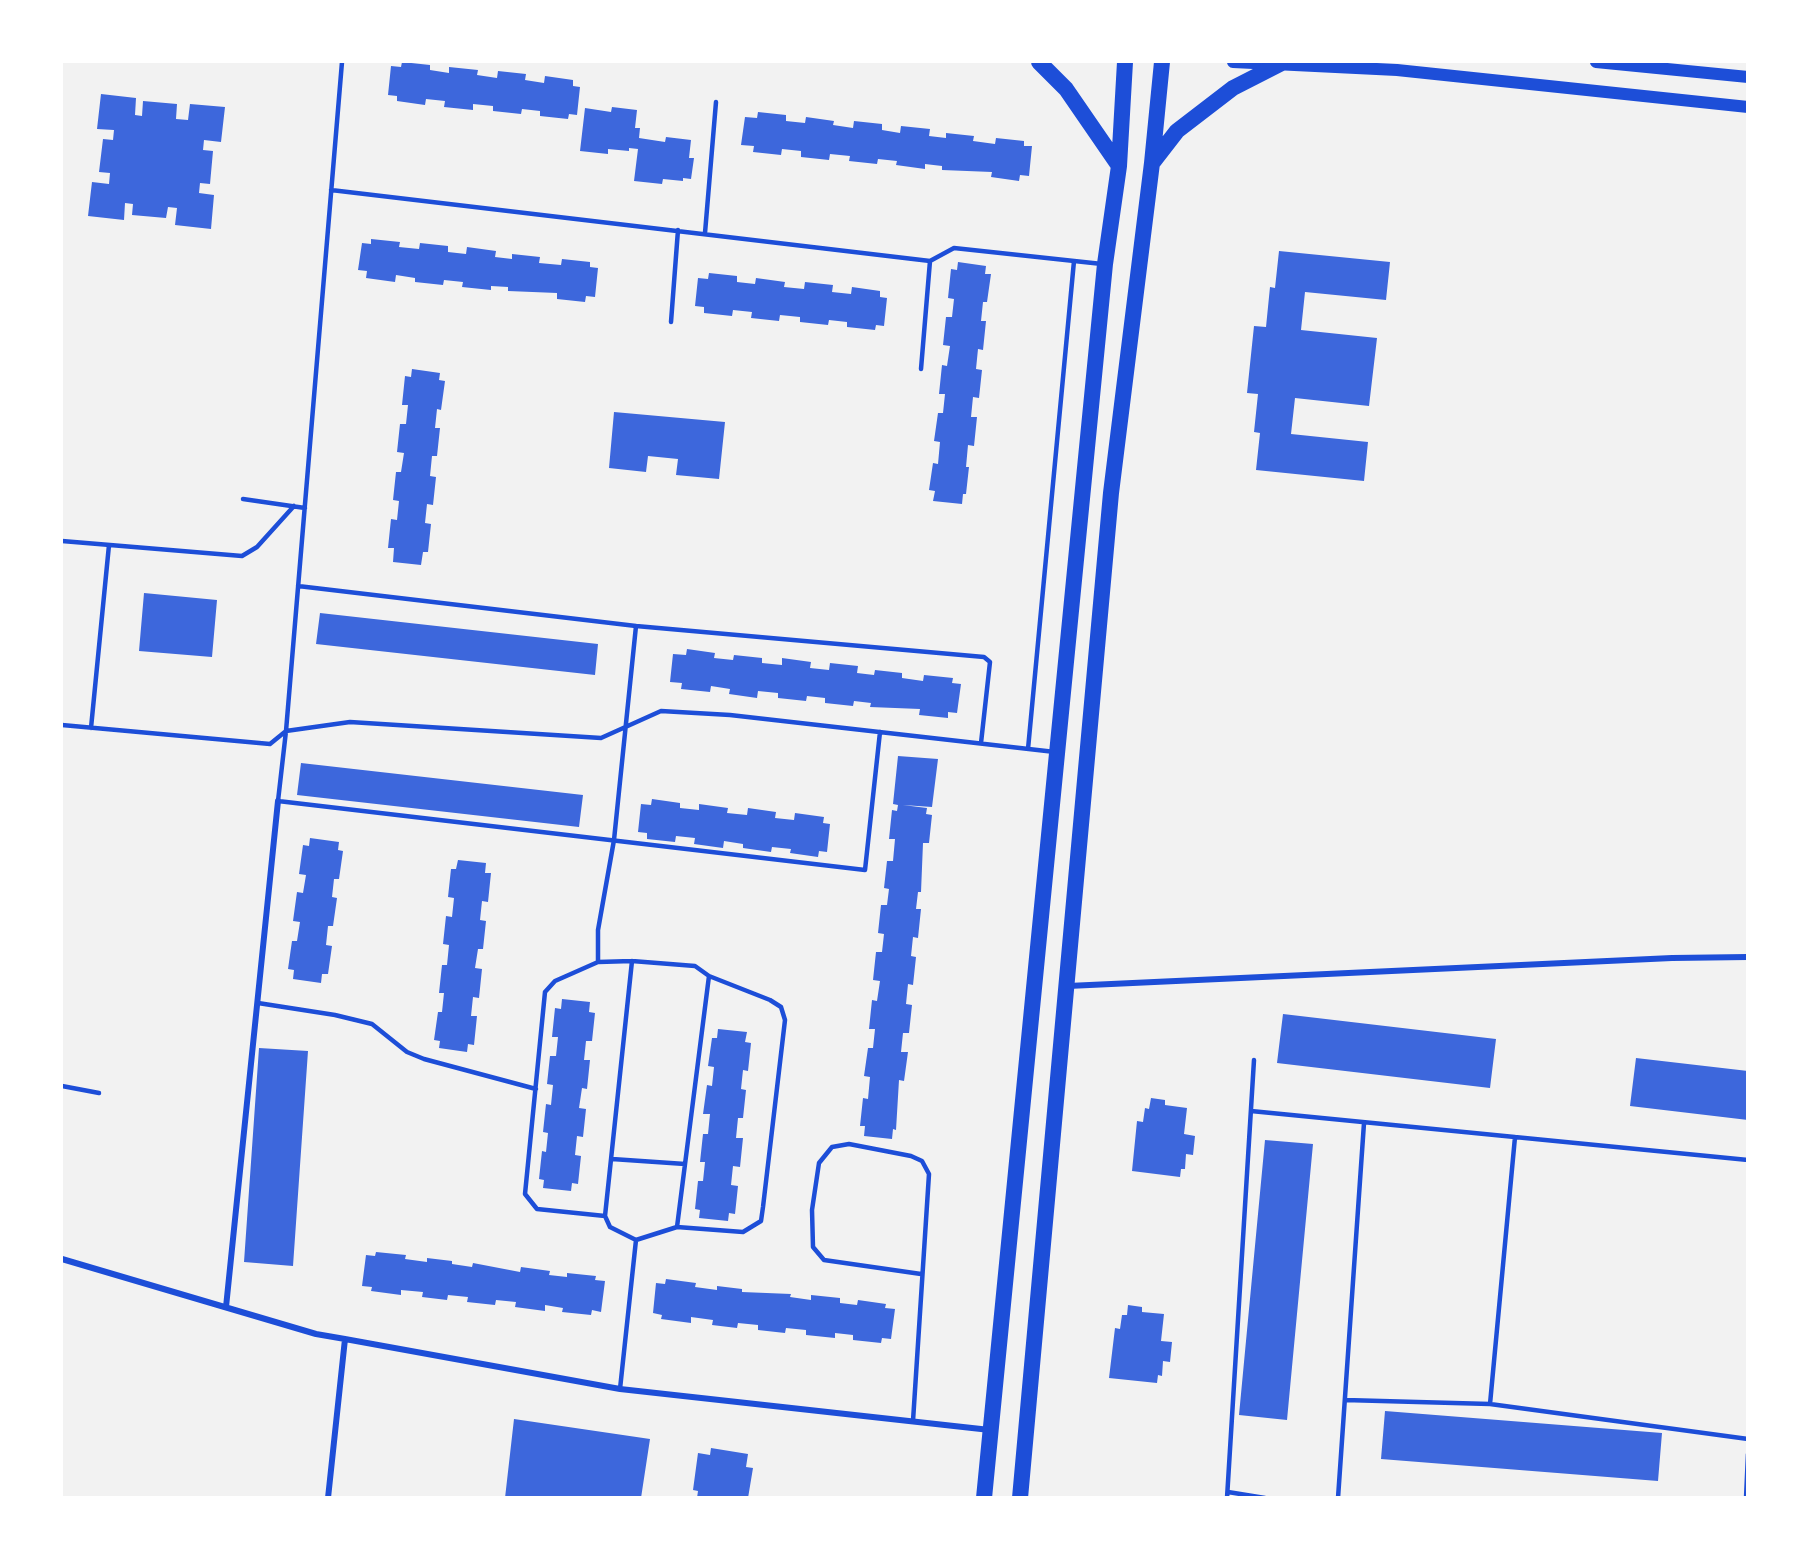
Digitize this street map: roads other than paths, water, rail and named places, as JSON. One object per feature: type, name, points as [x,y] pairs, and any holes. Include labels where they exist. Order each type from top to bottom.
[{"type":"highway","points":[[1039,62],[1066,89],[1119,166]]},
{"type":"highway","points":[[984,1497],[1105,264],[1119,166],[1125,62]]},
{"type":"highway","points":[[1020,1497],[1111,493],[1152,163],[1162,62]]},
{"type":"highway","points":[[1152,163],[1177,130],[1233,88],[1280,64]]},
{"type":"main road","points":[[1233,62],[1397,70],[1748,107]]},
{"type":"main road","points":[[1596,62],[1748,77]]},
{"type":"street","points":[[226,1307],[278,801]]},
{"type":"street","points":[[1066,986],[1672,958],[1748,957]]},
{"type":"street","points":[[62,1259],[316,1334],[620,1389],[991,1430]]},
{"type":"street","points":[[328,1497],[345,1339]]},
{"type":"lane","points":[[342,62],[286,731],[278,801],[865,870],[880,732]]},
{"type":"lane","points":[[705,233],[716,102]]},
{"type":"lane","points":[[331,190],[930,261],[954,248],[1105,264]]},
{"type":"lane","points":[[670,322],[678,230]]},
{"type":"lane","points":[[921,369],[930,261]]},
{"type":"lane","points":[[1028,749],[1074,261]]},
{"type":"lane","points":[[243,499],[305,508]]},
{"type":"lane","points":[[62,541],[242,556],[257,547],[294,506]]},
{"type":"lane","points":[[91,728],[109,545]]},
{"type":"lane","points":[[298,586],[636,626],[984,657],[990,662],[981,743]]},
{"type":"lane","points":[[598,962],[598,930],[615,840],[636,626]]},
{"type":"lane","points":[[62,725],[270,744],[286,731],[350,722],[601,738],[661,711],[730,715],[1057,752]]},
{"type":"lane","points":[[605,1215],[537,1209],[525,1194],[546,992],[555,981],[598,962],[632,961],[695,966],[709,976],[770,1000],[781,1007],[785,1020],[761,1221],[743,1232],[677,1227],[636,1240],[610,1227],[605,1215],[632,961]]},
{"type":"lane","points":[[677,1227],[709,976]]},
{"type":"lane","points":[[258,1003],[372,1024],[407,1052],[424,1059],[536,1089]]},
{"type":"lane","points":[[1254,1060],[1228,1495],[1265,1497]]},
{"type":"lane","points":[[62,1086],[99,1093]]},
{"type":"lane","points":[[1251,1111],[1748,1160]]},
{"type":"lane","points":[[1338,1497],[1364,1123]]},
{"type":"lane","points":[[1490,1404],[1515,1137]]},
{"type":"lane","points":[[913,1421],[929,1174],[922,1161],[911,1156],[849,1144],[832,1147],[819,1163],[812,1210],[813,1248],[824,1260],[921,1274]]},
{"type":"lane","points":[[612,1159],[685,1164]]},
{"type":"lane","points":[[620,1389],[636,1240]]},
{"type":"lane","points":[[1345,1400],[1490,1404],[1748,1439]]},
{"type":"lane","points":[[1746,1497],[1748,1454]]}]
